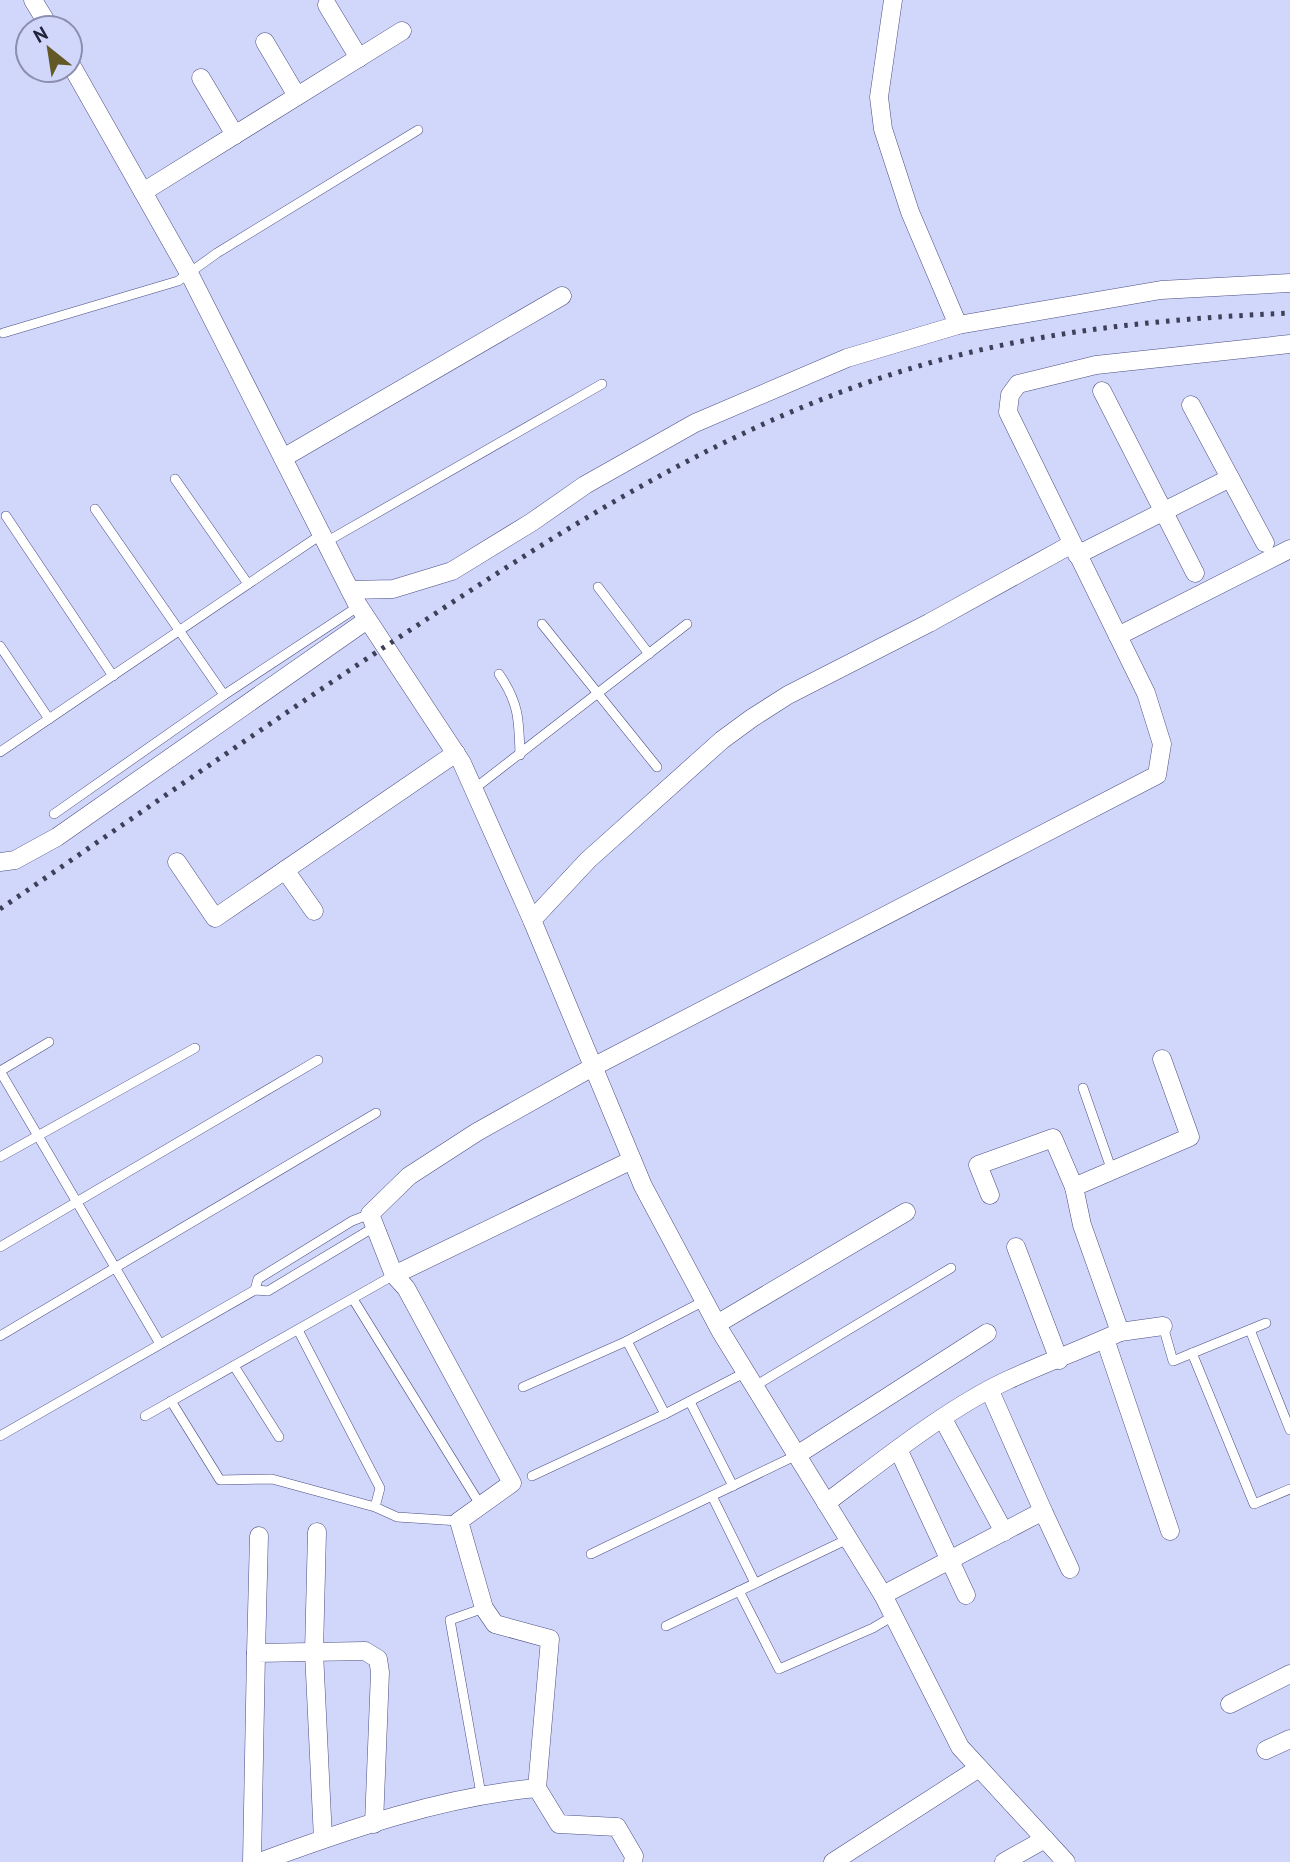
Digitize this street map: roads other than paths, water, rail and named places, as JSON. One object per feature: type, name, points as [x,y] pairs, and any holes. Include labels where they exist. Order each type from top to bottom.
[{"type":"street","points":[[893,0],[879,97],[883,129],[910,212],[958,325]]},
{"type":"street","points":[[327,5],[359,58]]},
{"type":"street","points":[[143,192],[402,31]]},
{"type":"street","points":[[265,42],[297,96]]},
{"type":"street","points":[[201,78],[235,135]]},
{"type":"street","points":[[82,84],[190,275],[359,605],[456,753],[532,920],[591,1068],[632,1160],[704,1301],[883,1595],[960,1747],[1066,1862]]},
{"type":"street","points":[[0,862],[15,860],[57,837],[359,605],[393,589],[452,571],[532,522],[585,485],[695,423],[847,358],[958,325],[1161,290],[1290,283]]},
{"type":"street","points":[[283,458],[562,296]]},
{"type":"street","points":[[633,1862],[634,1856],[617,1827],[559,1824],[537,1788],[550,1639],[495,1624],[484,1608],[459,1521],[512,1483],[407,1288],[394,1275],[379,1243],[373,1219],[409,1176],[477,1132],[591,1068],[1157,775],[1162,744],[1146,693],[1009,412],[1010,395],[1018,384],[1096,365],[1290,344]]},
{"type":"street","points":[[1102,391],[1195,573]]},
{"type":"street","points":[[1191,405],[1265,543]]},
{"type":"street","points":[[532,920],[588,860],[722,740],[788,695],[1074,550],[1230,478]]},
{"type":"street","points":[[1118,636],[1290,549]]},
{"type":"street","points":[[177,862],[215,918],[456,753]]},
{"type":"street","points":[[285,870],[314,911]]},
{"type":"street","points":[[1074,1187],[1190,1137],[1162,1059]]},
{"type":"street","points":[[990,1195],[978,1165],[1053,1138],[1074,1187],[1082,1225],[1170,1531]]},
{"type":"street","points":[[394,1275],[632,1160]]},
{"type":"street","points":[[717,1324],[906,1212]]},
{"type":"street","points":[[1016,1247],[1059,1360]]},
{"type":"street","points":[[826,1503],[898,1449],[1006,1381],[1113,1335],[1163,1326]]},
{"type":"street","points":[[797,1455],[987,1333]]},
{"type":"street","points":[[990,1391],[1070,1569]]},
{"type":"street","points":[[943,1419],[1004,1532]]},
{"type":"street","points":[[898,1449],[967,1595]]},
{"type":"street","points":[[883,1595],[1044,1511]]},
{"type":"street","points":[[317,1532],[314,1652],[323,1839]]},
{"type":"street","points":[[252,1862],[259,1536]]},
{"type":"street","points":[[256,1653],[365,1651],[378,1658],[380,1672],[374,1824]]},
{"type":"street","points":[[1230,1704],[1290,1674]]},
{"type":"street","points":[[1266,1750],[1290,1739]]},
{"type":"street","points":[[833,1862],[979,1768]]},
{"type":"street","points":[[260,1862],[323,1839],[481,1794],[537,1788]]},
{"type":"street","points":[[1013,1860],[1045,1839]]},
{"type":"lane","points":[[3,333],[190,275],[217,253],[418,130]]},
{"type":"lane","points":[[0,752],[248,584],[324,538],[602,384]]},
{"type":"lane","points":[[175,479],[248,584]]},
{"type":"lane","points":[[95,509],[224,695]]},
{"type":"lane","points":[[6,516],[113,676]]},
{"type":"lane","points":[[598,587],[649,654]]},
{"type":"lane","points":[[54,814],[359,605]]},
{"type":"lane","points":[[541,624],[657,767]]},
{"type":"lane","points":[[474,789],[687,624]]},
{"type":"lane","points":[[0,646],[49,719]]},
{"type":"lane","points":[[499,674],[510,691],[519,715],[520,755]]},
{"type":"lane","points":[[49,1042],[1,1071],[160,1344]]},
{"type":"lane","points":[[0,1157],[195,1048]]},
{"type":"lane","points":[[0,1247],[318,1060]]},
{"type":"lane","points":[[1083,1088],[1112,1171]]},
{"type":"lane","points":[[0,1336],[376,1113]]},
{"type":"lane","points":[[255,1290],[258,1279],[352,1221],[373,1219]]},
{"type":"lane","points":[[0,1436],[255,1290],[268,1291],[373,1219]]},
{"type":"lane","points":[[532,1476],[690,1402],[750,1379],[951,1268]]},
{"type":"lane","points":[[145,1416],[394,1275]]},
{"type":"lane","points":[[353,1299],[481,1506]]},
{"type":"lane","points":[[523,1387],[627,1341],[704,1301]]},
{"type":"lane","points":[[1163,1326],[1173,1361],[1266,1323]]},
{"type":"lane","points":[[298,1329],[380,1488],[375,1507]]},
{"type":"lane","points":[[1250,1330],[1290,1430]]},
{"type":"lane","points":[[627,1341],[665,1414]]},
{"type":"lane","points":[[1192,1353],[1254,1504],[1290,1489]]},
{"type":"lane","points":[[234,1366],[279,1437]]},
{"type":"lane","points":[[171,1401],[220,1480],[272,1479],[375,1507],[397,1517],[459,1521]]},
{"type":"lane","points":[[690,1402],[733,1486]]},
{"type":"lane","points":[[591,1554],[797,1455]]},
{"type":"lane","points":[[712,1496],[755,1583]]},
{"type":"lane","points":[[666,1626],[848,1539]]},
{"type":"lane","points":[[739,1591],[779,1669],[873,1628],[894,1616]]},
{"type":"lane","points":[[481,1794],[450,1620],[484,1608]]},
{"type":"railway","points":[[0,909],[320,690],[539,547],[653,480],[772,420],[896,373],[993,347],[1140,324],[1290,313]]}]
